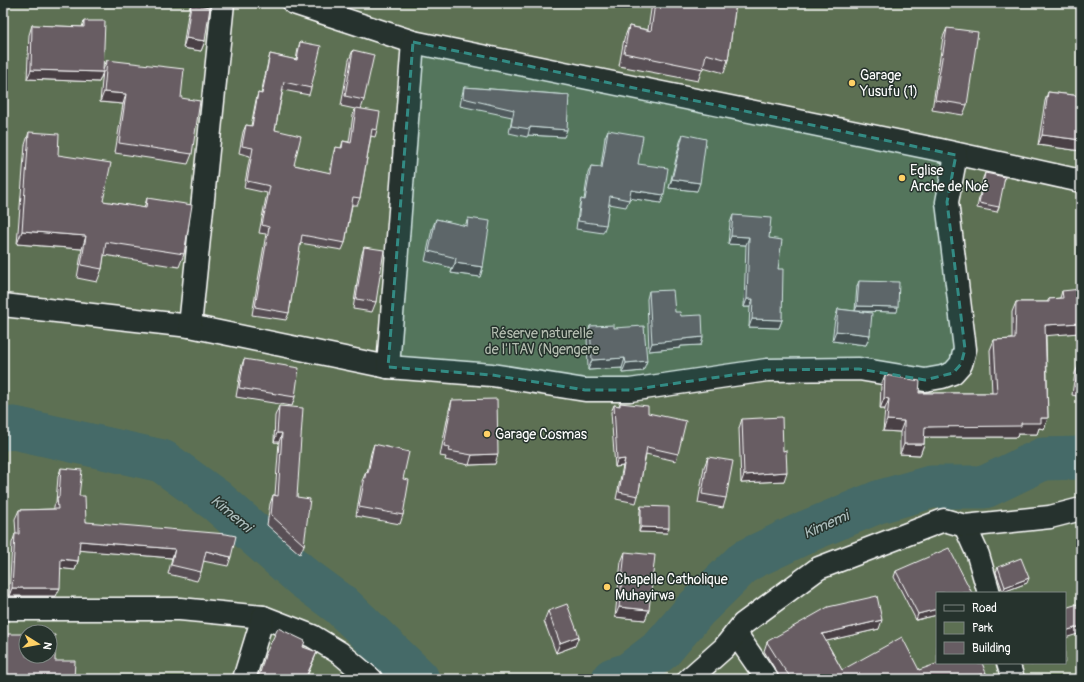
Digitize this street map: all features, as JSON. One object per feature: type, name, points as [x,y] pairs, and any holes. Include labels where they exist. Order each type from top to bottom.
[{"type":"street","points":[[190,326],[223,3]]},
{"type":"street","points":[[294,3],[413,42],[1081,181]]},
{"type":"street","points":[[388,367],[413,42]]},
{"type":"street","points":[[3,305],[190,326],[388,367],[492,375],[585,390],[630,390],[767,370],[859,370],[924,380],[942,377],[952,373],[961,364],[965,349],[948,202],[956,154]]},
{"type":"street","points":[[689,679],[724,648],[743,624],[819,568],[944,520],[965,526],[1050,517],[1081,510]]},
{"type":"street","points":[[965,526],[978,555],[989,592]]},
{"type":"street","points":[[3,609],[180,609],[263,618],[312,636],[340,653],[371,679]]},
{"type":"street","points":[[244,679],[263,618]]},
{"type":"street","points":[[736,634],[767,679]]},
{"type":"street","points":[[1008,664],[1013,679]]},
{"type":"highlighted area","points":[[413,42],[956,155],[947,202],[965,349],[961,364],[953,373],[925,380],[859,369],[767,370],[630,390],[585,390],[492,375],[388,367]]},
{"type":"green space","name":"Réserve naturelle de l'ITAV (Ngengere","points":[[3,3],[1081,3],[1081,679],[3,679]]},
{"type":"building","points":[[655,3],[736,3],[728,60],[706,54],[703,69],[624,53],[629,26],[651,31]]},
{"type":"building","points":[[191,4],[210,7],[205,41],[186,38]]},
{"type":"building","points":[[84,21],[105,21],[103,72],[31,70],[32,25],[84,27]]},
{"type":"building","points":[[947,28],[978,32],[967,105],[935,100]]},
{"type":"building","points":[[300,42],[321,46],[311,88],[284,82],[275,130],[301,136],[294,165],[331,173],[335,147],[342,148],[343,141],[351,143],[356,108],[380,112],[377,130],[372,129],[360,198],[353,197],[345,243],[302,235],[289,313],[255,307],[269,227],[262,225],[270,186],[247,181],[253,148],[242,146],[246,125],[252,126],[258,93],[262,94],[270,54],[297,60]]},
{"type":"building","points":[[353,50],[374,55],[364,100],[345,96]]},
{"type":"building","points":[[107,60],[184,69],[181,98],[200,101],[192,154],[119,143],[126,94],[104,92]]},
{"type":"building","points":[[464,87],[569,95],[567,130],[530,127],[530,129],[511,126],[514,110],[463,98]]},
{"type":"building","points":[[1048,92],[1081,96],[1081,140],[1042,135]]},
{"type":"building","points":[[608,130],[643,136],[638,164],[668,168],[664,195],[631,190],[629,200],[610,196],[606,225],[578,221],[581,199],[585,200],[591,166],[602,168]]},
{"type":"building","points":[[29,132],[59,134],[58,155],[111,163],[103,201],[146,208],[147,198],[192,205],[184,254],[106,242],[102,269],[81,265],[86,236],[22,231]]},
{"type":"building","points":[[683,134],[706,139],[700,183],[672,179]]},
{"type":"building","points":[[985,173],[1005,177],[999,207],[979,203]]},
{"type":"building","points":[[733,215],[771,218],[769,238],[782,240],[778,269],[783,269],[782,320],[752,319],[753,299],[747,299],[749,237],[731,236]]},
{"type":"building","points":[[468,218],[490,221],[483,267],[455,263],[456,258],[429,251],[436,219],[467,226]]},
{"type":"building","points":[[364,247],[384,250],[376,302],[356,299]]},
{"type":"building","points":[[859,281],[899,282],[898,307],[857,306]]},
{"type":"building","points":[[1081,289],[1081,323],[1045,325],[1048,418],[1041,418],[1041,423],[1021,423],[1021,426],[925,427],[924,444],[904,444],[904,421],[887,420],[889,399],[884,398],[885,375],[920,381],[919,393],[997,393],[994,340],[1015,339],[1016,302],[1049,302],[1049,299],[1063,298],[1062,291]]},
{"type":"building","points":[[673,290],[675,312],[680,312],[681,316],[702,315],[703,337],[652,343],[649,291]]},
{"type":"building","points":[[838,309],[872,313],[870,335],[836,331]]},
{"type":"building","points":[[614,325],[614,328],[644,326],[647,361],[626,363],[625,358],[592,360],[590,326]]},
{"type":"building","points":[[244,359],[299,368],[295,397],[239,388]]},
{"type":"building","points":[[1079,364],[1081,365],[1081,388],[1075,387]]},
{"type":"building","points":[[497,399],[498,454],[472,455],[449,451],[450,447],[444,446],[452,400]]},
{"type":"building","points":[[620,403],[648,406],[648,413],[686,421],[678,454],[647,447],[638,496],[619,492],[625,459],[617,460],[614,405],[620,406]]},
{"type":"building","points":[[279,406],[303,408],[297,497],[310,499],[304,545],[271,515],[273,495],[278,496],[282,433],[277,433]]},
{"type":"building","points":[[782,417],[783,451],[786,450],[787,472],[744,475],[742,419]]},
{"type":"building","points":[[374,444],[409,452],[403,479],[409,480],[403,515],[359,507],[366,472],[368,473]]},
{"type":"building","points":[[708,457],[733,461],[726,498],[702,494]]},
{"type":"building","points":[[61,468],[82,470],[79,496],[85,496],[86,522],[236,536],[231,557],[206,551],[201,572],[171,565],[175,549],[80,541],[78,561],[61,559],[60,588],[12,588],[15,534],[19,534],[19,510],[58,509],[57,497],[59,497]]},
{"type":"building","points":[[641,506],[669,507],[669,528],[641,527]]},
{"type":"building","points":[[949,548],[971,592],[936,592],[936,609],[918,614],[896,571]]},
{"type":"building","points":[[625,552],[655,555],[649,610],[619,607]]},
{"type":"building","points":[[1021,558],[1029,578],[1005,587],[998,567]]},
{"type":"building","points":[[877,596],[882,620],[822,634],[842,670],[902,637],[919,670],[936,664],[982,664],[986,673],[968,679],[792,679],[767,642],[828,607]]},
{"type":"building","points":[[1081,603],[1081,626],[1066,631],[1066,608]]},
{"type":"building","points":[[567,604],[579,636],[560,643],[548,611]]},
{"type":"building","points":[[278,628],[305,641],[303,647],[317,652],[305,679],[256,678],[260,673],[265,655]]},
{"type":"building","points":[[7,634],[18,634],[18,664],[58,664],[58,661],[75,661],[74,679],[6,679]]},
{"type":"waterway","name":"Kimemi","points":[[3,429],[14,428],[162,461],[217,501],[303,577],[341,605],[418,679]]},
{"type":"waterway","name":"Kimemi","points":[[613,679],[629,674],[662,649],[695,610],[745,561],[808,531],[878,502],[931,487],[985,487],[1043,459],[1081,458]]},
{"type":"place","name":"Garage Yusufu (1)","points":[[852,83]]},
{"type":"place","name":"Eglise Arche de Noé","points":[[902,178]]},
{"type":"place","name":"Garage Cosmas","points":[[487,434]]},
{"type":"place","name":"Chapelle Catholique Muhayirwa","points":[[607,587]]}]
